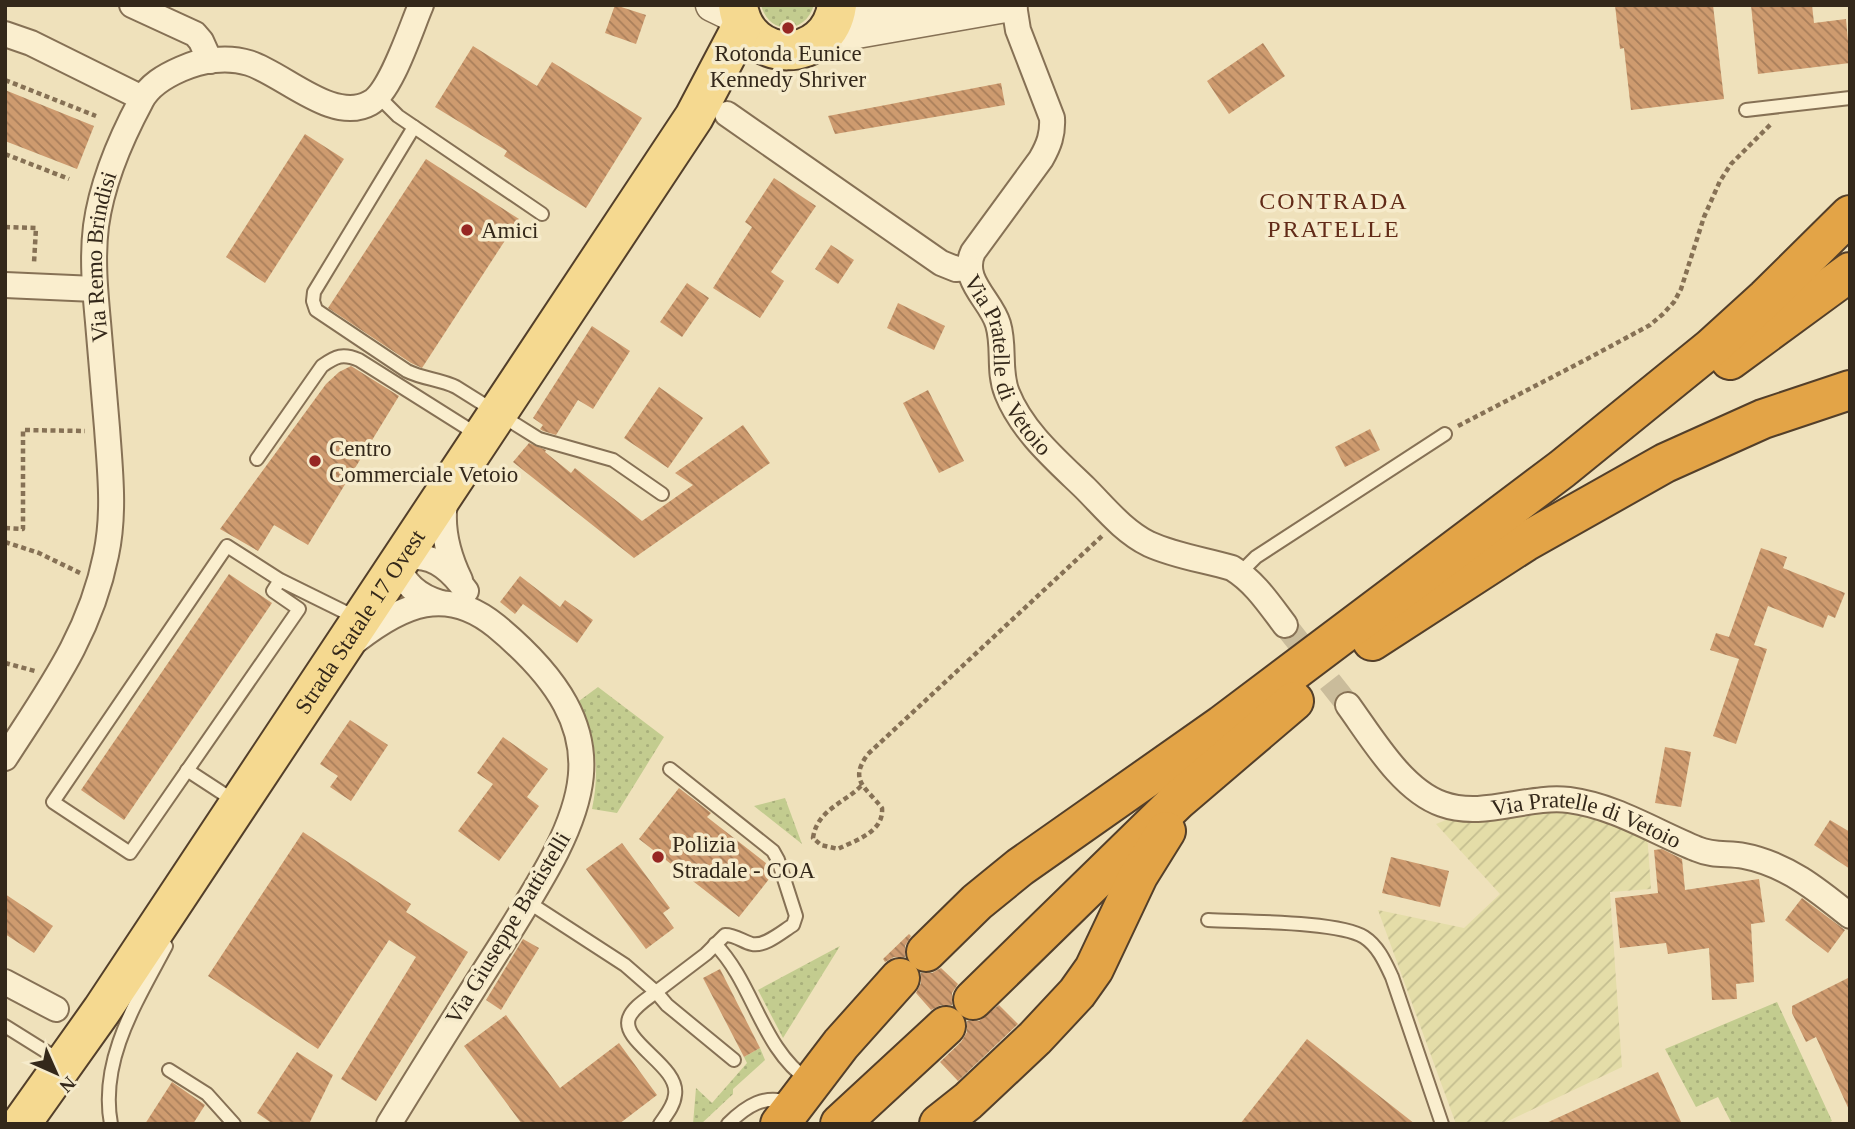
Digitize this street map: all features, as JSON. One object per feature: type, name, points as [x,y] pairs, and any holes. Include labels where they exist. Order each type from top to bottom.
[{"type":"highway","points":[[939,1124],[968,1101],[1035,1038],[1077,993],[1094,969],[1138,876],[1165,832],[1193,795],[1237,749],[1345,646],[1648,400],[1766,299],[1850,215]]},
{"type":"highway","points":[[1345,646],[1850,272]]},
{"type":"highway","points":[[795,1104],[841,1044],[913,965],[977,902],[1020,867],[1222,725],[1345,646],[1665,463],[1763,418],[1850,390]]},
{"type":"highway","points":[[840,1124],[960,1013],[1178,800],[1237,749]]},
{"type":"main road","points":[[734,13],[754,38],[764,45],[802,47],[830,27],[837,5]]},
{"type":"main road","name":"Strada Statale 17 Ovest","points":[[711,115],[734,13]]},
{"type":"main road","name":"Strada Statale 17 Ovest","points":[[21,1124],[102,1010],[489,425],[711,115],[743,74],[802,47]]},
{"type":"main road","points":[[51,1124],[66,1075],[102,1010]]},
{"type":"street","points":[[132,5],[195,34],[201,41],[209,61]]},
{"type":"street","points":[[379,97],[388,83],[421,5]]},
{"type":"street","points":[[857,5],[885,18],[908,23]]},
{"type":"street","points":[[802,47],[908,23],[1013,5]]},
{"type":"street","name":"Via Pratelle di Vetoio","points":[[1013,5],[1018,30],[1052,118],[1053,132],[1041,159],[974,252],[970,268],[974,283],[998,324],[1002,380],[1017,414],[1038,441],[1135,536],[1152,545],[1232,568],[1259,590],[1285,625]]},
{"type":"street","points":[[5,34],[31,43],[142,98]]},
{"type":"street","name":"Via Remo Brindisi","points":[[5,758],[73,652],[100,583],[107,553],[111,506],[95,289],[96,228],[100,202],[119,146],[142,98],[166,75],[209,61],[247,62],[326,103],[339,107],[360,107],[379,97]]},
{"type":"street","points":[[711,115],[941,263],[956,269],[970,268]]},
{"type":"street","points":[[5,285],[95,289]]},
{"type":"street","name":"Via Giuseppe Battistelli","points":[[447,488],[445,530],[451,557],[466,591]]},
{"type":"street","name":"Via Giuseppe Battistelli","points":[[389,1124],[558,851],[572,818],[580,784],[579,746],[571,716],[555,688],[528,655],[492,622],[453,574],[432,559],[415,557],[397,562],[400,572],[414,590],[429,600],[474,610],[492,622]]},
{"type":"street","name":"Via Giuseppe Battistelli","points":[[337,655],[402,610],[422,604],[443,603]]},
{"type":"street","name":"Via Pratelle di Vetoio","points":[[1348,705],[1390,762],[1410,784],[1426,797],[1443,805],[1462,808],[1487,807],[1557,800],[1590,804],[1622,815],[1699,850],[1716,855],[1743,856],[1769,863],[1815,888],[1850,916]]},
{"type":"street","points":[[5,982],[56,1009]]},
{"type":"lane","points":[[379,97],[390,110],[542,214]]},
{"type":"lane","points":[[1746,110],[1850,97]]},
{"type":"lane","points":[[414,127],[314,292],[313,301],[320,314],[407,371],[443,381],[489,425]]},
{"type":"lane","points":[[257,459],[321,366],[334,357],[346,354],[489,425],[613,460],[662,494]]},
{"type":"lane","points":[[1240,573],[1256,557],[1446,434]]},
{"type":"lane","points":[[280,580],[273,591],[299,609],[130,853],[53,802],[227,546],[280,580],[361,620]]},
{"type":"lane","points":[[660,1124],[674,1100],[675,1084],[630,1032],[628,1024],[634,1010],[706,954],[727,934],[753,944],[761,944],[793,925],[796,916],[773,851],[670,769]]},
{"type":"lane","points":[[187,770],[239,804]]},
{"type":"lane","points":[[528,902],[625,965],[667,1005],[734,1060]]},
{"type":"lane","points":[[1208,920],[1334,928],[1354,933],[1371,943],[1384,960],[1392,977],[1442,1124]]},
{"type":"lane","points":[[111,1124],[108,1110],[109,1076],[123,1032],[169,938],[168,929],[161,921]]},
{"type":"lane","points":[[715,944],[732,963],[783,1059],[793,1070],[795,1104],[778,1099],[764,1100],[747,1108],[728,1124]]},
{"type":"lane","points":[[5,1026],[64,1063]]},
{"type":"lane","points":[[169,1070],[207,1094],[234,1124]]},
{"type":"path","points":[[5,80],[96,116]]},
{"type":"path","points":[[1446,434],[1650,325],[1663,314],[1681,289],[1704,217],[1720,181],[1731,164],[1768,129],[1773,121],[1775,107]]},
{"type":"path","points":[[5,154],[69,179]]},
{"type":"path","points":[[5,227],[36,228],[33,286]]},
{"type":"path","points":[[5,528],[23,529],[23,430],[107,429]]},
{"type":"path","points":[[861,786],[848,799],[827,810],[819,819],[813,838],[821,845],[838,849],[868,834],[879,825],[882,808],[861,786],[859,770],[868,754],[1118,521]]},
{"type":"path","points":[[5,542],[39,553],[100,583]]},
{"type":"shaded area","points":[[1533,807],[1599,812],[1602,821],[1629,824],[1647,833],[1651,889],[1610,892],[1622,1067],[1502,1124],[1456,1124],[1378,910],[1464,928],[1500,894],[1436,824],[1456,816]]},
{"type":"green space","points":[[761,5],[814,5],[803,22],[787,28],[771,22]]},
{"type":"green space","points":[[598,687],[664,737],[617,813],[592,809],[596,781],[595,754],[579,701]]},
{"type":"green space","points":[[785,798],[802,844],[754,806]]},
{"type":"green space","points":[[840,946],[783,1038],[758,990]]},
{"type":"green space","points":[[1777,1002],[1832,1121],[1826,1124],[1732,1124],[1718,1097],[1696,1107],[1665,1049]]},
{"type":"green space","points":[[760,1048],[765,1060],[733,1089],[733,1094],[701,1124],[693,1124],[696,1088],[712,1103],[747,1063],[744,1057]]},
{"type":"building","points":[[615,5],[646,15],[636,44],[605,33]]},
{"type":"building","points":[[1615,5],[1713,5],[1724,99],[1631,110],[1624,48],[1620,49]]},
{"type":"building","points":[[1751,5],[1812,5],[1814,23],[1846,19],[1850,63],[1758,74]]},
{"type":"building","points":[[1263,43],[1285,76],[1229,114],[1207,81]]},
{"type":"building","points":[[473,46],[537,86],[552,62],[642,118],[586,208],[504,156],[507,151],[435,107]]},
{"type":"building","points":[[1001,83],[1005,105],[835,134],[828,116]]},
{"type":"building","points":[[5,90],[94,126],[77,169],[5,141]]},
{"type":"building","points":[[305,134],[344,159],[265,283],[226,257]]},
{"type":"building","points":[[426,159],[519,219],[422,368],[328,308]]},
{"type":"building","points":[[774,178],[816,206],[771,272],[784,281],[760,318],[713,288],[752,227],[745,222]]},
{"type":"building","points":[[831,245],[854,260],[838,284],[815,269]]},
{"type":"building","points":[[687,283],[709,298],[682,337],[660,322]]},
{"type":"building","points":[[898,303],[945,326],[934,350],[887,328]]},
{"type":"building","points":[[592,326],[630,351],[593,409],[578,400],[556,435],[543,431],[540,429],[543,425],[533,418]]},
{"type":"building","name":"Centro Commerciale Vetoio","points":[[351,366],[399,396],[308,545],[274,525],[258,551],[220,529],[326,384],[339,372]]},
{"type":"building","points":[[659,387],[703,418],[668,468],[624,438]]},
{"type":"building","points":[[928,390],[964,461],[939,473],[903,403]]},
{"type":"building","points":[[743,425],[770,463],[634,558],[513,462],[529,443],[546,450],[545,452],[571,473],[575,468],[642,521],[693,485],[675,473]]},
{"type":"building","points":[[1370,429],[1380,450],[1345,467],[1335,447]]},
{"type":"building","points":[[1761,548],[1787,557],[1783,568],[1845,593],[1835,618],[1828,615],[1823,628],[1768,606],[1754,645],[1767,649],[1736,744],[1713,736],[1739,659],[1710,650],[1716,633],[1729,637]]},
{"type":"building","points":[[229,574],[272,603],[124,820],[81,790]]},
{"type":"building","points":[[520,576],[560,607],[565,600],[593,620],[577,643],[523,604],[515,614],[500,602]]},
{"type":"building","points":[[350,720],[388,745],[351,801],[330,787],[338,776],[320,764]]},
{"type":"building","points":[[503,737],[548,769],[527,797],[539,806],[499,861],[458,831],[493,784],[477,773]]},
{"type":"building","points":[[1665,747],[1691,752],[1681,807],[1655,803]]},
{"type":"building","points":[[679,788],[711,813],[707,817],[771,867],[773,874],[739,917],[639,839]]},
{"type":"building","points":[[1830,820],[1850,832],[1850,869],[1814,845]]},
{"type":"building","points":[[303,832],[411,904],[406,912],[468,952],[376,1101],[341,1079],[416,957],[389,940],[318,1049],[208,976]]},
{"type":"building","points":[[622,843],[670,908],[663,913],[674,928],[646,949],[586,869]]},
{"type":"building","points":[[1662,849],[1682,859],[1685,890],[1759,879],[1765,922],[1751,924],[1754,982],[1736,984],[1737,999],[1712,1000],[1709,948],[1668,954],[1666,943],[1620,948],[1615,898],[1658,893],[1654,850]]},
{"type":"building","points":[[1391,857],[1449,871],[1440,907],[1382,893]]},
{"type":"building","points":[[5,894],[53,926],[34,953],[5,934]]},
{"type":"building","points":[[1802,898],[1845,930],[1828,953],[1785,920]]},
{"type":"building","points":[[909,934],[911,936],[905,946],[905,957],[894,957],[885,962],[883,959]]},
{"type":"building","points":[[523,939],[539,948],[501,1010],[486,1000]]},
{"type":"building","points":[[941,968],[958,984],[952,993],[952,1005],[941,1005],[931,1010],[916,993],[921,983],[921,973],[932,973]]},
{"type":"building","points":[[720,969],[760,1048],[744,1057],[703,978]]},
{"type":"building","points":[[1850,977],[1850,1112],[1816,1037],[1806,1042],[1792,1013],[1792,1006]]},
{"type":"building","points":[[999,1005],[1018,1024],[958,1081],[940,1062],[961,1042],[967,1032],[967,1021],[979,1021]]},
{"type":"building","points":[[506,1015],[560,1088],[619,1043],[657,1095],[619,1124],[522,1124],[464,1046]]},
{"type":"building","points":[[1307,1039],[1415,1124],[1240,1124]]},
{"type":"building","points":[[297,1052],[333,1075],[309,1124],[273,1124],[257,1113]]},
{"type":"building","points":[[1658,1072],[1682,1124],[1544,1124]]},
{"type":"building","points":[[172,1082],[205,1105],[193,1124],[145,1124]]},
{"type":"tunnel","points":[[1285,625],[1348,705]]},
{"type":"place","name":"Rotonda Eunice Kennedy Shriver","points":[[788,28]]},
{"type":"place","name":"Amici","points":[[467,230]]},
{"type":"place","name":"Centro Commerciale Vetoio","points":[[315,461]]},
{"type":"place","name":"Polizia Stradale - COA","points":[[658,857]]},
{"type":"district","name":"CONTRADA PRATELLE","points":[[1334,215]]}]
